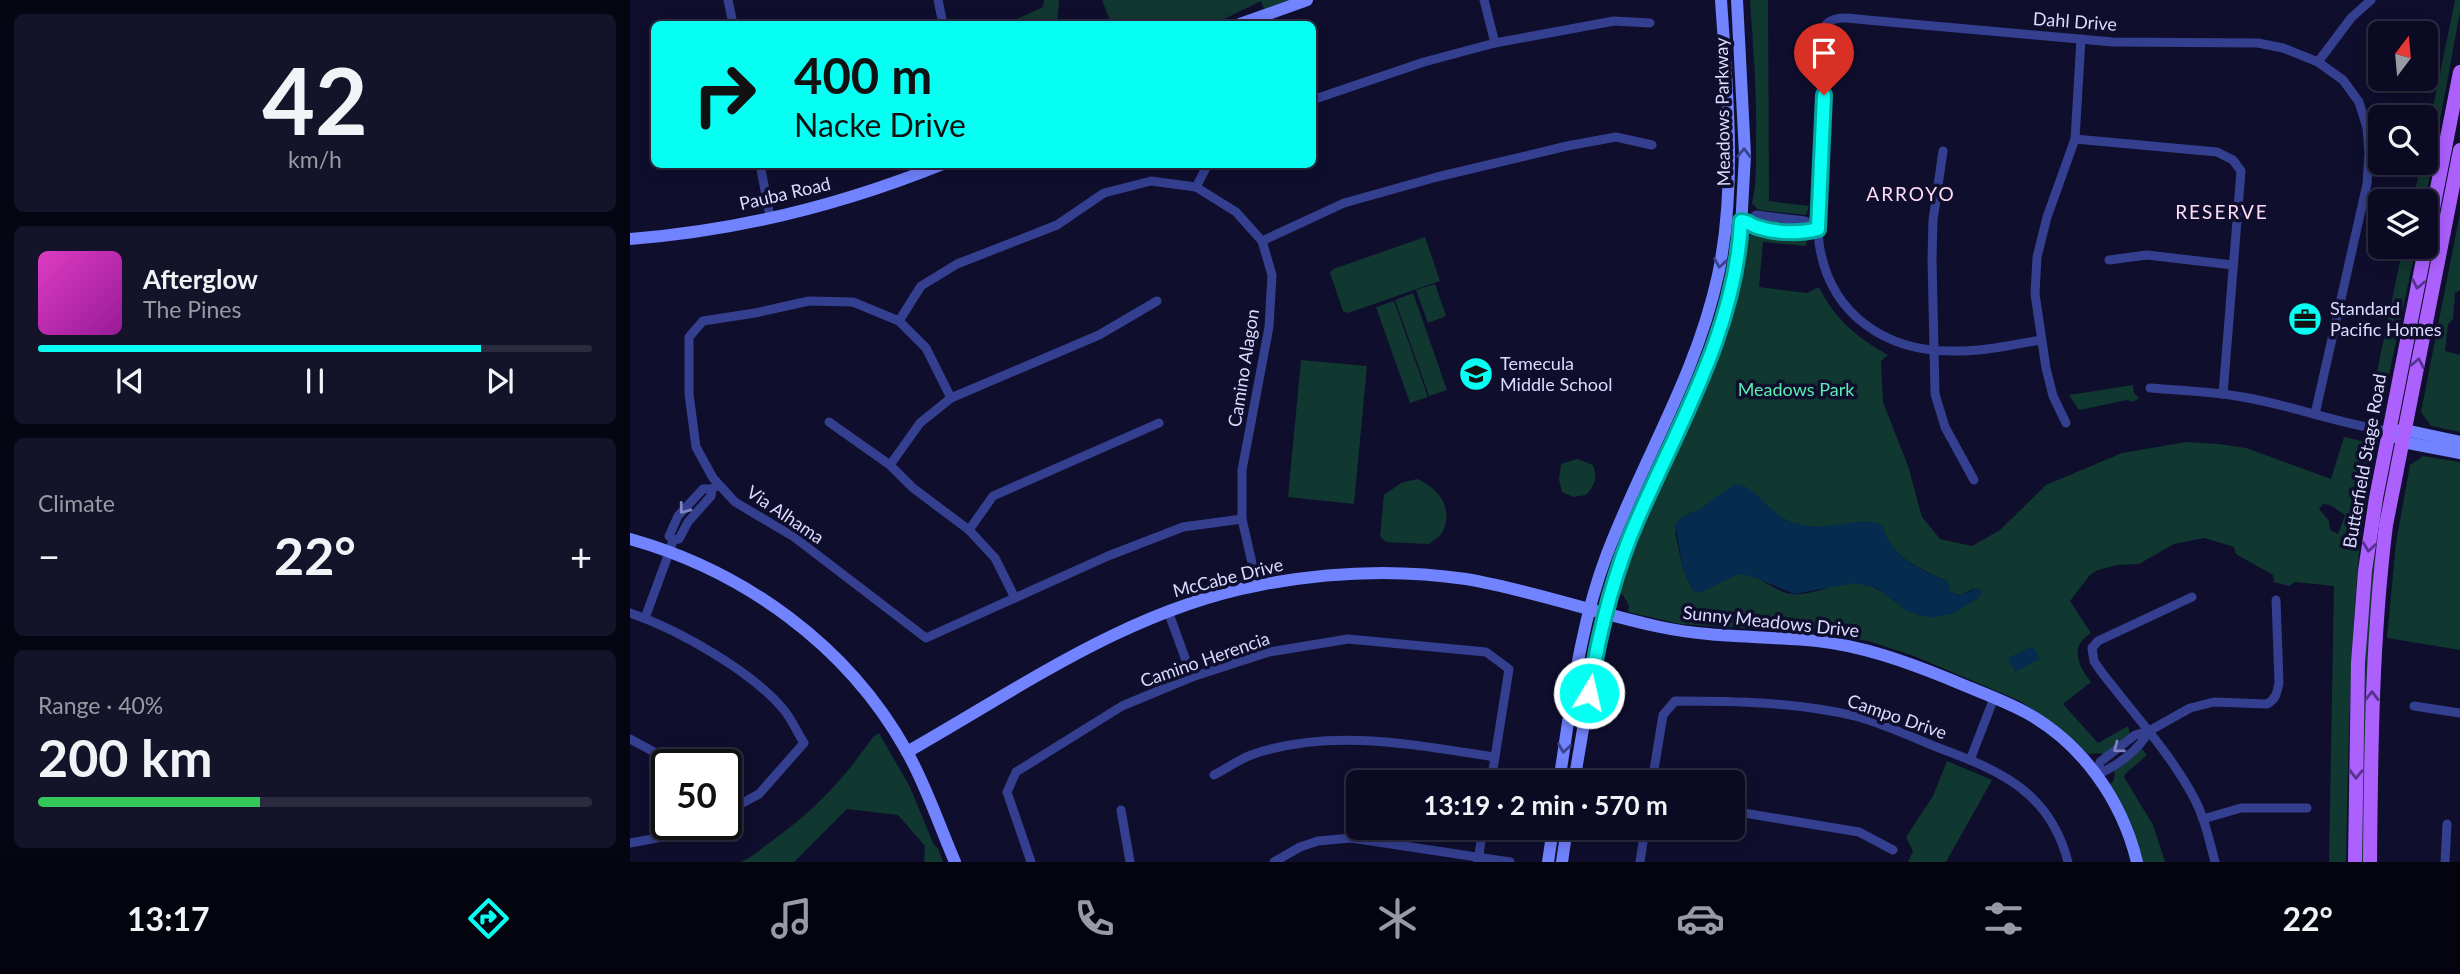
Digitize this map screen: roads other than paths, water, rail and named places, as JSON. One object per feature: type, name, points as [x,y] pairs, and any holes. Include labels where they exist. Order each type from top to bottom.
[{"type":"main road","points":[[1248,21],[1307,0]]},
{"type":"main road","name":"Meadows Parkway","points":[[1561,770],[1581,645],[1605,558],[1678,397],[1699,344],[1718,275],[1729,154],[1721,0]]},
{"type":"main road","name":"Meadows Parkway","points":[[1576,770],[1596,648],[1620,563],[1638,518],[1693,403],[1712,351],[1733,278],[1745,221],[1744,130],[1737,0]]},
{"type":"main road","name":"Butterfield Stage Road","points":[[2355,862],[2358,663],[2362,601],[2375,507],[2460,72]]},
{"type":"main road","name":"Butterfield Stage Road","points":[[2370,862],[2374,635],[2386,525],[2460,150]]},
{"type":"main road","name":"Pauba Road","points":[[630,239],[720,227],[770,217],[881,187],[932,168]]},
{"type":"main road","points":[[2389,432],[2460,453]]},
{"type":"main road","points":[[2404,436],[2460,442]]},
{"type":"main road","points":[[630,539],[672,545],[762,598],[794,621],[846,669],[888,722],[907,752],[955,862]]},
{"type":"main road","name":"McCabe Drive","points":[[907,752],[1104,639],[1168,611],[1257,585],[1346,574],[1432,575],[1504,587],[1605,612]]},
{"type":"main road","name":"Sunny Meadows Drive","points":[[1605,612],[1660,627],[1697,633],[1817,641],[1866,650],[1901,660],[2025,712],[2052,730],[2098,774],[2127,828],[2137,862]]},
{"type":"main road","points":[[1548,862],[1551,840]]},
{"type":"main road","points":[[1562,862],[1565,840]]},
{"type":"street","points":[[728,0],[732,21]]},
{"type":"street","points":[[938,0],[942,21]]},
{"type":"street","points":[[1484,0],[1495,43]]},
{"type":"street","points":[[2318,62],[2351,18],[2371,0]]},
{"type":"street","name":"Dahl Drive","points":[[1818,229],[1826,47],[1823,28],[1835,18],[2113,42],[2259,43],[2292,51],[2318,62],[2343,80],[2359,102],[2367,128],[2369,153],[2367,184],[2315,414]]},
{"type":"street","points":[[1316,99],[1424,62],[1495,43],[1614,21],[1650,23]]},
{"type":"street","points":[[2066,423],[2053,396],[2035,294],[2037,257],[2047,217],[2075,139],[2081,39]]},
{"type":"street","points":[[1262,241],[1344,203],[1437,177],[1616,137],[1652,145]]},
{"type":"street","points":[[2075,139],[2217,152],[2234,160],[2241,171],[2223,394]]},
{"type":"street","points":[[1943,151],[1933,220],[1935,394],[1945,427],[1974,480]]},
{"type":"street","points":[[761,168],[770,217]]},
{"type":"street","points":[[951,398],[926,348],[899,321],[921,286],[957,264],[1057,225],[1104,193],[1150,181],[1196,187],[1206,168]]},
{"type":"street","name":"Camino Alagon","points":[[1196,187],[1236,212],[1262,241],[1272,275],[1269,327],[1242,470],[1242,519],[1257,585]]},
{"type":"street","points":[[1725,219],[1745,221],[1756,215],[1805,221],[1818,229],[1825,269],[1833,288],[1857,319],[1879,334],[1898,342],[1933,350],[1973,351],[2041,340]]},
{"type":"street","points":[[2109,260],[2147,255],[2233,265]]},
{"type":"street","name":"Via Alhama","points":[[899,321],[853,302],[809,300],[755,313],[703,321],[689,337],[689,394],[696,447],[715,486],[794,537],[926,638],[1015,598]]},
{"type":"street","points":[[890,465],[920,423],[951,398],[1098,335],[1157,301]]},
{"type":"street","points":[[2150,388],[2223,394],[2264,401],[2389,432]]},
{"type":"street","points":[[829,422],[890,465],[914,488],[969,530],[995,558],[1015,598],[1108,556],[1183,527],[1242,519]]},
{"type":"street","points":[[969,530],[993,496],[1159,423]]},
{"type":"street","points":[[645,618],[672,545],[679,539],[688,522],[711,495],[715,486]]},
{"type":"street","points":[[2192,597],[2095,643],[2092,654],[2100,670],[2170,758],[2193,796],[2203,819],[2215,862]]},
{"type":"street","points":[[2098,774],[2100,762],[2135,735],[2149,731],[2190,708],[2214,702],[2267,704],[2276,696],[2279,683],[2276,600]]},
{"type":"street","points":[[1168,611],[1192,677]]},
{"type":"street","points":[[630,612],[699,643],[754,683],[784,710],[804,743],[760,794],[742,804]]},
{"type":"street","name":"Camino Herencia","points":[[1031,862],[1007,792],[1016,772],[1122,706],[1192,677],[1269,652],[1348,639],[1486,652],[1509,669],[1495,757]]},
{"type":"street","points":[[1970,760],[1994,698]]},
{"type":"street","name":"Campo Drive","points":[[1654,770],[1663,715],[1675,701],[1723,701],[1824,711],[1876,723],[1998,772],[2034,800],[2054,825],[2068,862]]},
{"type":"street","points":[[2414,706],[2460,713]]},
{"type":"street","points":[[630,739],[651,750]]},
{"type":"street","points":[[1214,775],[1250,755],[1300,744],[1379,740],[1495,757],[1493,770]]},
{"type":"street","points":[[2203,819],[2241,808],[2307,808]]},
{"type":"street","points":[[1121,810],[1130,862]]},
{"type":"street","points":[[1745,813],[1859,832],[1893,849]]},
{"type":"street","points":[[2445,862],[2447,824]]},
{"type":"street","points":[[1274,862],[1300,847],[1318,841],[1351,838],[1510,862]]},
{"type":"street","points":[[630,843],[651,839]]},
{"type":"street","points":[[1478,859],[1481,840]]},
{"type":"street","points":[[1640,862],[1643,840]]},
{"type":"water","points":[[1735,484],[1750,489],[1776,513],[1791,522],[1815,526],[1877,523],[1883,527],[1892,547],[1899,554],[1917,567],[1947,581],[1950,592],[1961,595],[1978,588],[1982,591],[1979,597],[1954,613],[1932,618],[1909,612],[1877,588],[1854,583],[1794,594],[1756,578],[1736,575],[1697,593],[1693,591],[1683,569],[1675,524],[1683,516],[1698,510]]},
{"type":"water","points":[[2033,646],[2040,659],[2015,672],[2008,658]]},
{"type":"place","name":"Standard Pacific Homes","points":[[2305,319]]},
{"type":"place","name":"Temecula Middle School","points":[[1476,374]]},
{"type":"district","name":"ARROYO","points":[[1911,194]]},
{"type":"district","name":"RESERVE","points":[[2222,212]]},
{"type":"park label","name":"Meadows Park","points":[[1796,390]]}]
